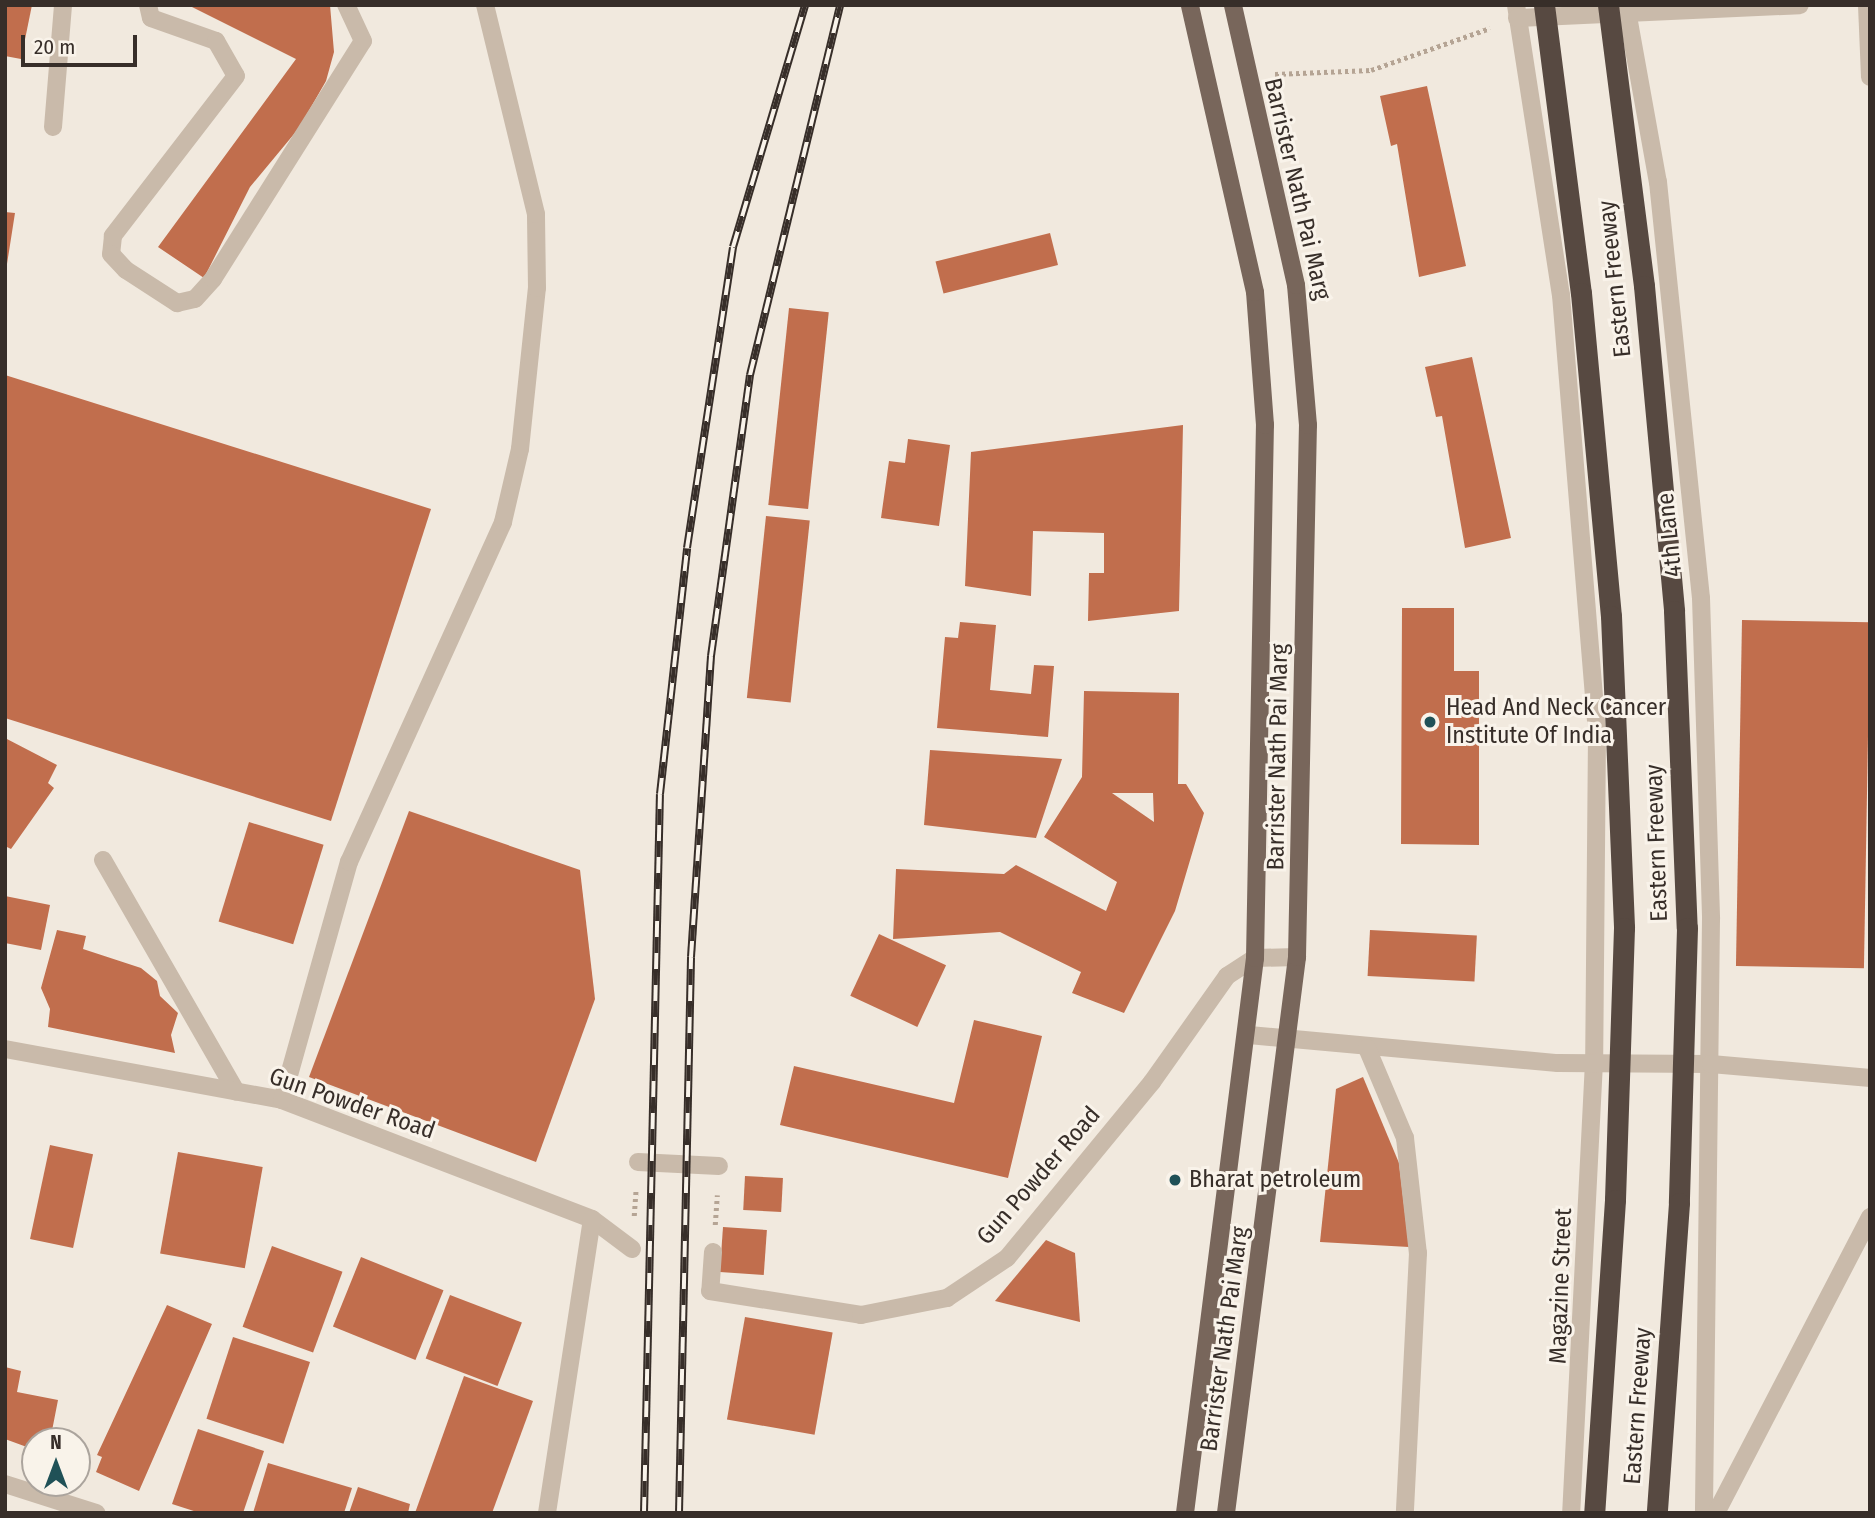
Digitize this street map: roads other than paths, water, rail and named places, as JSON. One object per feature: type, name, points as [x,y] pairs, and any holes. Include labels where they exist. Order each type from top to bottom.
[{"type":"highway","name":"Eastern Freeway","points":[[1544,5],[1581,293],[1611,616],[1624,928],[1615,1200],[1594,1513]]},
{"type":"highway","name":"Eastern Freeway","points":[[1608,5],[1644,286],[1674,611],[1687,928],[1679,1203],[1657,1513]]},
{"type":"main road","name":"Barrister Nath Pai Marg","points":[[1185,1513],[1249,1035],[1255,958],[1265,369],[1255,292],[1190,5]]},
{"type":"main road","name":"Barrister Nath Pai Marg","points":[[1226,1513],[1291,1040],[1297,957],[1306,366],[1296,285],[1233,5]]},
{"type":"street","points":[[53,127],[63,5]]},
{"type":"street","points":[[148,5],[150,18],[216,41],[236,76],[113,236],[111,254],[126,270],[177,303],[195,299],[213,279],[363,41],[346,5]]},
{"type":"street","points":[[282,1100],[349,862],[503,523],[520,449],[537,288],[536,214],[485,5]]},
{"type":"street","points":[[1516,12],[1800,5]]},
{"type":"street","points":[[1867,5],[1869,71]]},
{"type":"street","name":"4th Lane","points":[[1627,10],[1658,182],[1701,598],[1711,1064],[1704,1513]]},
{"type":"street","name":"Magazine Street","points":[[1516,12],[1561,295],[1597,735],[1594,1062],[1571,1513]]},
{"type":"street","points":[[103,860],[236,1091]]},
{"type":"street","points":[[1255,958],[1297,957]]},
{"type":"street","name":"Gun Powder Road","points":[[713,1252],[710,1291],[861,1315],[947,1298],[1006,1258],[1152,1082],[1227,976],[1255,958]]},
{"type":"street","points":[[1249,1035],[1367,1048],[1594,1062],[1711,1064],[1870,1079]]},
{"type":"street","points":[[1367,1048],[1405,1138],[1418,1253],[1405,1513]]},
{"type":"street","name":"Gun Powder Road","points":[[5,1049],[282,1100],[592,1220],[632,1249]]},
{"type":"street","points":[[638,1162],[719,1166]]},
{"type":"street","points":[[1716,1513],[1870,1217]]},
{"type":"street","points":[[547,1513],[592,1220]]},
{"type":"street","points":[[5,1484],[96,1513]]},
{"type":"railway","points":[[644,1513],[660,794],[687,548],[733,247],[805,5]]},
{"type":"railway","points":[[679,1513],[691,957],[711,656],[750,375],[840,5]]},
{"type":"place","name":"Head And Neck Cancer Institute Of India","points":[[1430,722]]},
{"type":"place","name":"Bharat petroleum","points":[[1175,1180]]}]
